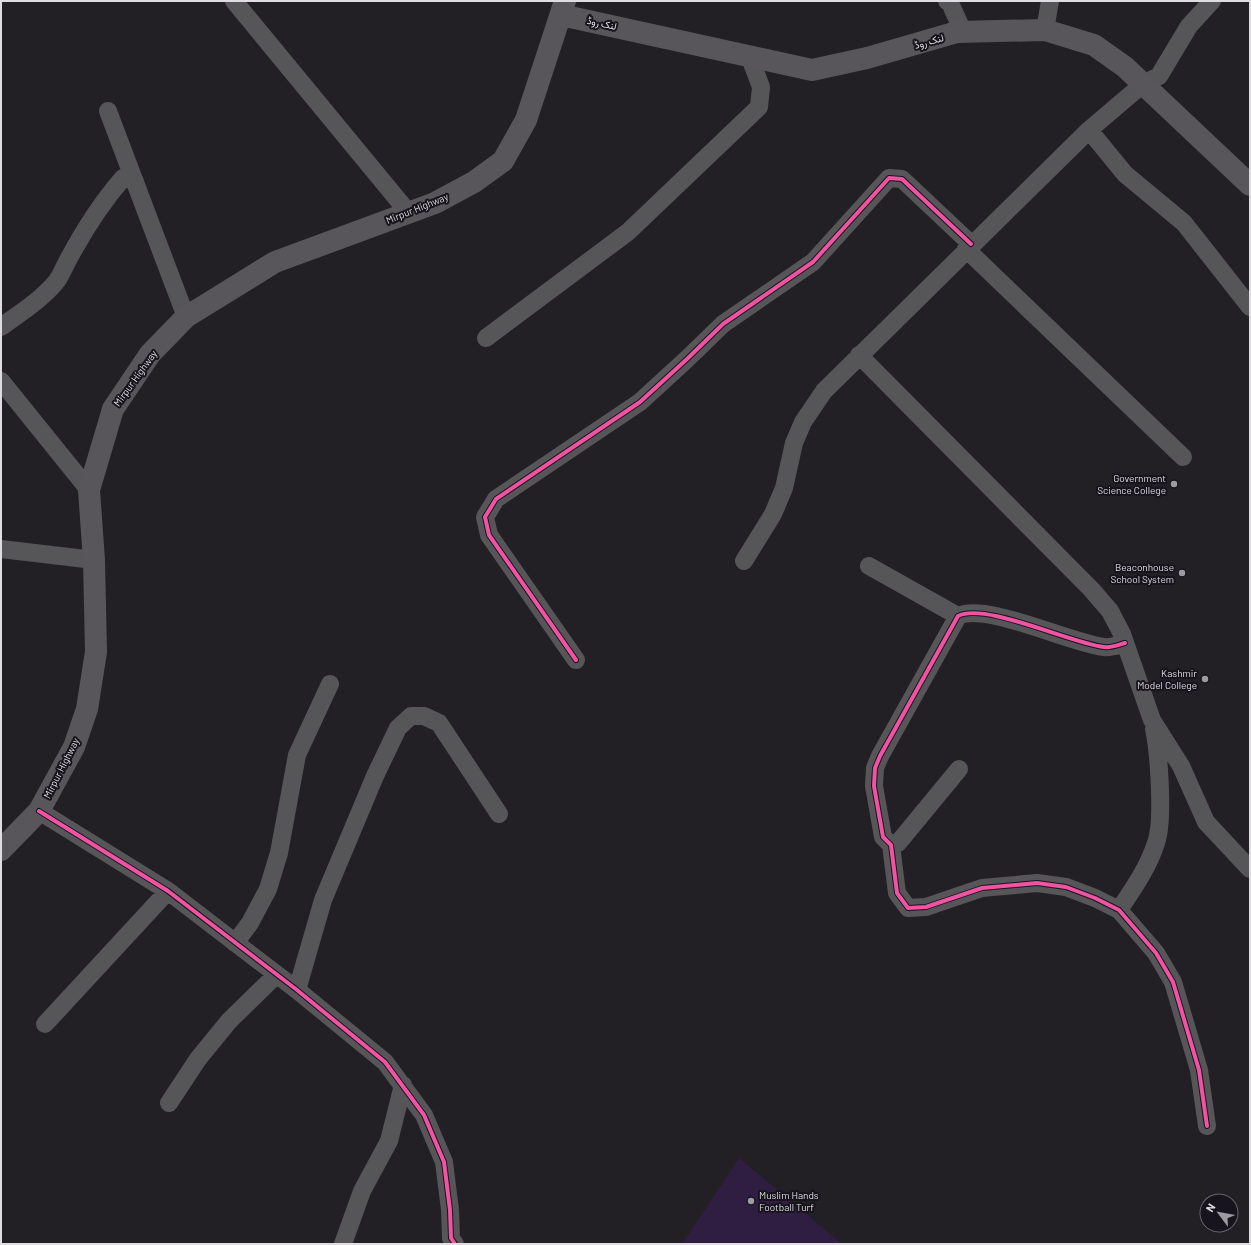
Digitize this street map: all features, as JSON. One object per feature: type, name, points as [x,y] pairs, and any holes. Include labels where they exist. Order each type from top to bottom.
[{"type":"main road","name":"Mirpur Highway","points":[[1,850],[39,811],[74,747],[87,709],[96,652],[94,560],[89,490],[112,409],[150,354],[186,317],[275,262],[435,202],[474,182],[503,161],[526,120],[563,8]]},
{"type":"main road","name":"لنک روڈ","points":[[563,8],[749,56],[812,70],[867,58],[957,32],[1045,30],[1094,45],[1125,66],[1249,183]]},
{"type":"street","points":[[234,1],[408,212]]},
{"type":"street","points":[[947,1],[950,3],[960,25],[957,32]]},
{"type":"street","points":[[1045,30],[1050,1]]},
{"type":"street","points":[[744,561],[773,514],[784,488],[794,443],[803,422],[824,391],[969,246],[1089,130],[1143,84],[1159,76],[1189,26],[1212,1]]},
{"type":"street","points":[[486,338],[628,232],[759,106],[761,87],[749,56]]},
{"type":"street","points":[[108,111],[186,317]]},
{"type":"street","points":[[1089,130],[1125,174],[1184,223],[1250,307]]},
{"type":"street","points":[[1,326],[45,294],[57,281],[68,260],[89,227],[114,188],[123,178],[131,178],[135,181]]},
{"type":"street","points":[[576,660],[489,535],[485,517],[496,499],[640,402],[688,360],[723,324],[813,262],[889,178],[902,179],[1183,457]]},
{"type":"street","points":[[859,355],[1091,589],[1110,611],[1125,643],[1152,720],[1158,753],[1159,810],[1157,841],[1141,877],[1119,910]]},
{"type":"street","points":[[1,381],[89,490]]},
{"type":"street","points":[[1,549],[94,560]]},
{"type":"street","points":[[869,566],[958,616]]},
{"type":"street","points":[[1125,643],[1105,647],[1067,638],[985,613],[965,612],[958,616],[880,756],[875,768],[874,786],[883,837],[890,845],[897,893],[908,908],[926,907],[982,888],[1037,883],[1066,887],[1095,898],[1119,910],[1156,953],[1173,982],[1199,1070],[1207,1126]]},
{"type":"street","points":[[235,943],[250,923],[268,889],[279,853],[297,755],[330,684]]},
{"type":"street","points":[[297,990],[323,900],[375,776],[398,728],[411,716],[424,716],[439,723],[499,814]]},
{"type":"street","points":[[1152,720],[1182,766],[1206,822],[1250,869]]},
{"type":"street","points":[[890,845],[898,843],[959,769]]},
{"type":"street","points":[[39,811],[168,891],[297,990],[385,1062],[424,1114],[444,1162],[450,1210],[451,1238],[455,1244]]},
{"type":"street","points":[[45,1024],[168,891]]},
{"type":"street","points":[[169,1103],[198,1059],[229,1022],[276,975]]},
{"type":"street","points":[[343,1244],[362,1191],[389,1141],[398,1110],[403,1085]]},
{"type":"shaded area","name":"Muslim Hands Football Turf","points":[[739,1158],[842,1244],[682,1244]]},
{"type":"cycle path","points":[[576,660],[489,535],[485,517],[496,499],[640,402],[723,324],[813,262],[889,178],[902,179],[971,244]]},
{"type":"cycle path","points":[[1125,643],[1112,647],[1104,647],[987,614],[971,613],[958,616],[880,756],[875,768],[874,786],[883,837],[891,845],[897,893],[908,908],[926,907],[982,888],[1037,883],[1066,887],[1095,898],[1119,910],[1156,953],[1173,982],[1199,1070],[1207,1126]]},
{"type":"cycle path","points":[[39,811],[168,891],[297,990],[385,1062],[424,1115],[444,1162],[450,1210],[451,1238],[455,1244]]},
{"type":"place","name":"Government Science College","points":[[1174,484]]},
{"type":"place","name":"Beaconhouse School System","points":[[1182,573]]},
{"type":"place","name":"Kashmir Model College","points":[[1205,679]]},
{"type":"place","name":"Muslim Hands Football Turf","points":[[751,1201]]}]
